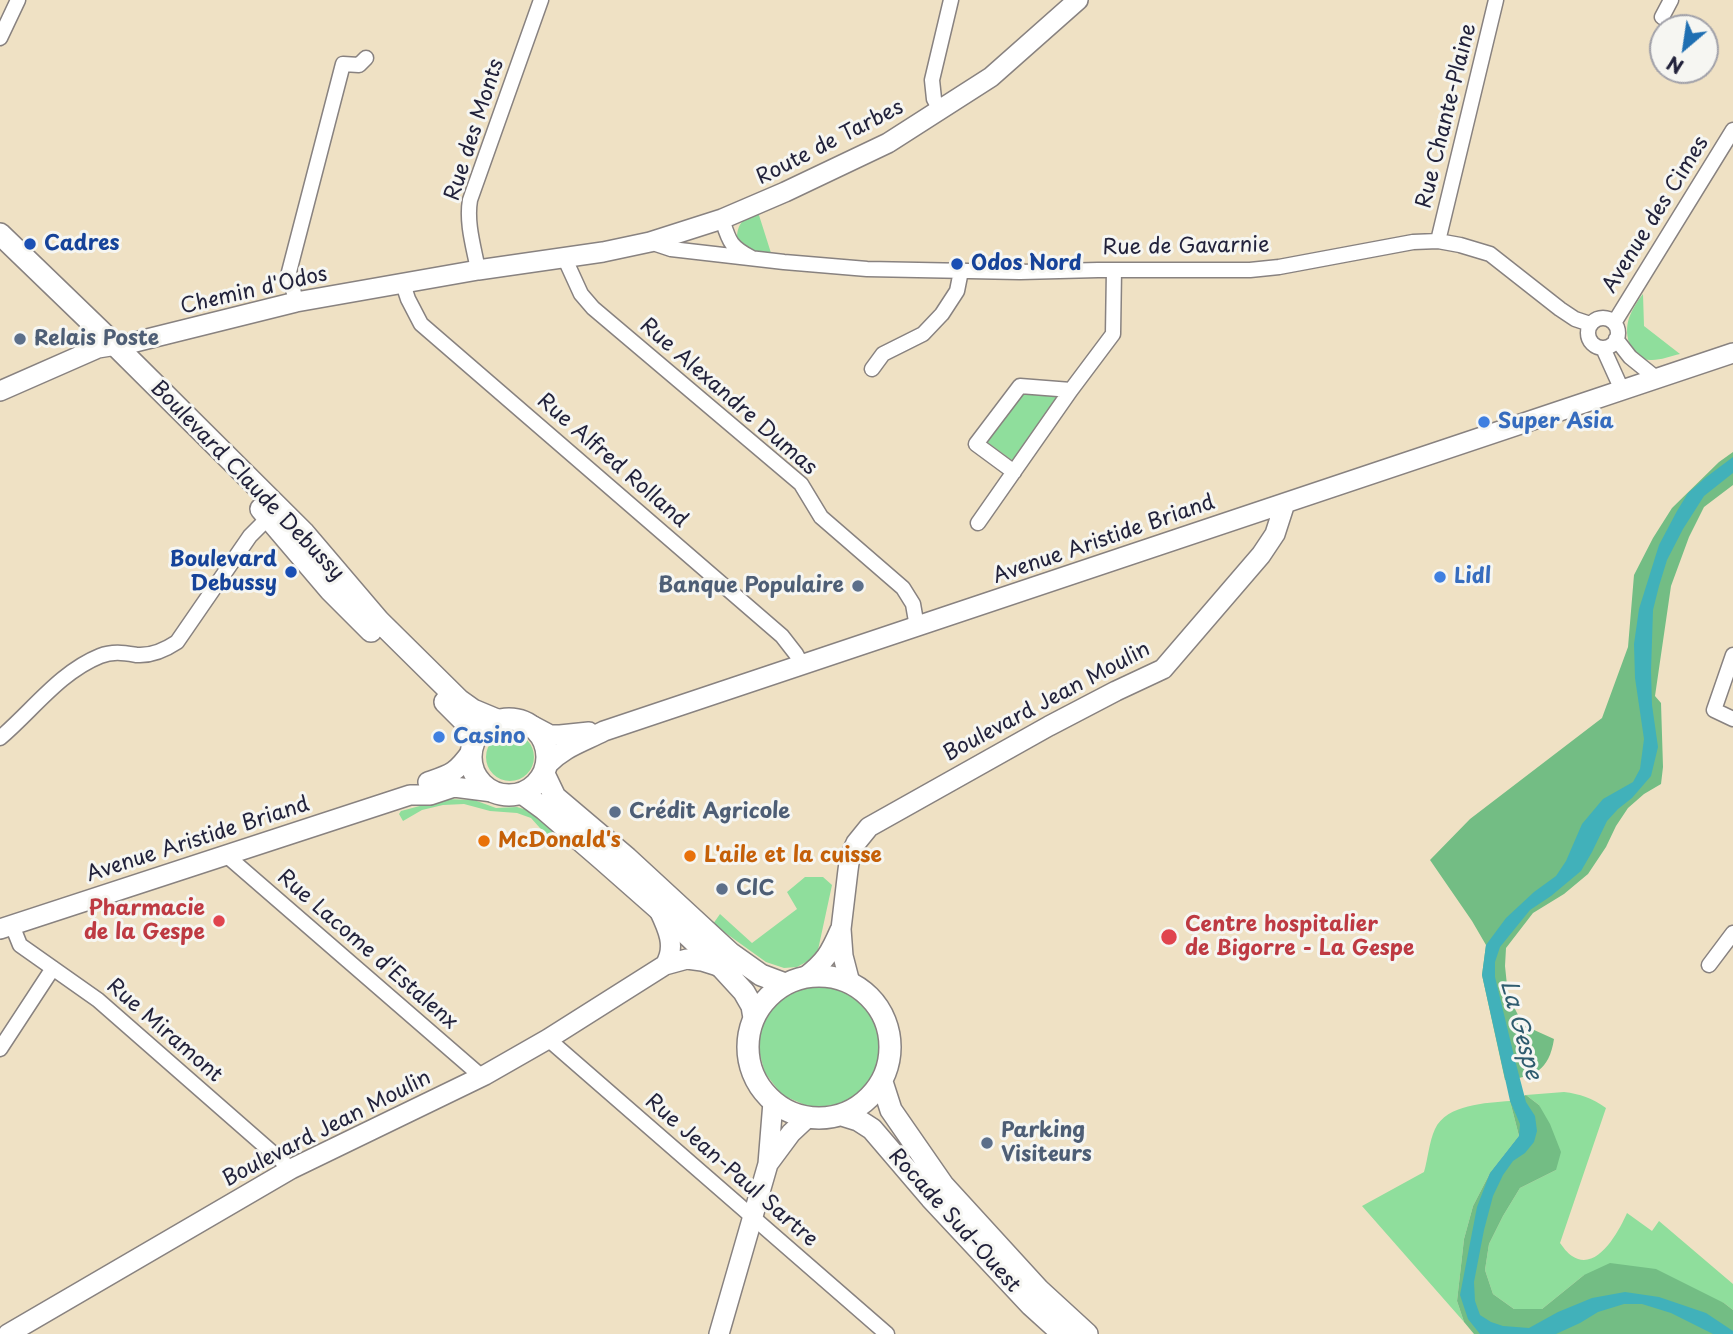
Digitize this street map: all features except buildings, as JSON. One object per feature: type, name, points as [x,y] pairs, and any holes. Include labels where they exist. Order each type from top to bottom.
[{"type":"main road","name":"Boulevard Claude Debussy","points":[[0,234],[269,517],[330,590],[464,721],[472,747]]},
{"type":"main road","name":"Boulevard Claude Debussy","points":[[0,253],[106,346],[304,533],[379,621],[460,700],[473,710],[497,720]]},
{"type":"main road","points":[[510,718],[533,726],[541,735],[548,756],[546,769],[539,782],[523,793],[511,796],[493,792],[472,772],[472,747],[479,733],[497,720],[510,718]]},
{"type":"main road","points":[[546,769],[555,797],[627,858],[730,953],[761,975],[795,981],[828,976],[850,983],[867,995],[880,1010],[888,1028],[889,1065],[872,1096],[858,1108],[842,1115],[825,1119],[807,1118],[789,1112],[773,1102],[758,1085],[749,1063],[748,1040],[754,1018],[772,993],[795,981]]},
{"type":"main road","points":[[523,793],[658,908],[722,968],[744,992],[752,1006],[754,1018]]},
{"type":"main road","name":"Rocade Sud-Ouest","points":[[882,1082],[891,1110],[943,1185],[1039,1290],[1087,1334]]},
{"type":"main road","name":"Rocade Sud-Ouest","points":[[842,1115],[859,1120],[872,1129],[949,1217],[1031,1305],[1063,1334]]},
{"type":"street","points":[[0,38],[18,0]]},
{"type":"street","points":[[940,110],[934,99],[932,80],[951,0]]},
{"type":"street","name":"Route de Tarbes","points":[[565,259],[650,242],[714,221],[758,204],[888,144],[991,77],[1078,0]]},
{"type":"street","name":"Rue Chante-Plaine","points":[[1438,241],[1496,0]]},
{"type":"street","name":"Rue des Monts","points":[[478,271],[469,222],[470,200],[540,2]]},
{"type":"street","points":[[296,302],[289,272],[343,64],[359,65],[366,58]]},
{"type":"street","name":"Avenue des Cimes","points":[[1614,323],[1733,130]]},
{"type":"street","points":[[712,254],[704,245],[702,233],[714,221],[738,251],[756,260]]},
{"type":"street","name":"Rue de Gavarnie","points":[[650,242],[671,249],[756,260],[867,268],[1020,272],[1250,270],[1413,242],[1438,241],[1490,254],[1575,318],[1590,324],[1602,317],[1614,323]]},
{"type":"street","name":"Chemin d'Odos","points":[[0,391],[106,346],[135,342],[296,302],[565,259]]},
{"type":"street","name":"Rue Alexandre Dumas","points":[[565,259],[581,294],[593,308],[801,484],[821,517],[903,588],[913,604],[917,627]]},
{"type":"street","points":[[978,523],[1113,334],[1114,270]]},
{"type":"street","points":[[872,369],[883,354],[923,334],[942,314],[957,291],[961,271]]},
{"type":"street","name":"Rue Alfred Rolland","points":[[402,284],[421,324],[782,636],[802,665]]},
{"type":"street","points":[[1590,324],[1588,337],[1594,345],[1603,348],[1611,346],[1616,339],[1618,331],[1614,323]]},
{"type":"street","points":[[1616,339],[1630,357],[1656,378]]},
{"type":"street","points":[[1603,348],[1619,391]]},
{"type":"street","name":"Avenue Aristide Briand","points":[[546,769],[566,748],[604,731],[1733,353]]},
{"type":"street","points":[[1014,472],[976,444],[1020,386],[1071,390]]},
{"type":"street","name":"Boulevard Jean Moulin","points":[[850,983],[841,929],[850,856],[856,843],[869,827],[1049,726],[1163,669],[1261,555],[1275,534],[1285,503]]},
{"type":"street","points":[[0,738],[69,674],[88,662],[114,652],[143,655],[153,653],[167,649],[177,642],[250,536],[269,517]]},
{"type":"street","points":[[1733,655],[1714,710],[1733,719]]},
{"type":"street","name":"Avenue Aristide Briand","points":[[533,726],[550,734],[560,735],[604,731]]},
{"type":"street","name":"Avenue Aristide Briand","points":[[410,794],[422,784],[452,774],[461,766],[472,747]]},
{"type":"street","name":"Avenue Aristide Briand","points":[[6,927],[410,794],[430,795],[454,787],[493,792]]},
{"type":"street","name":"Rue Lacome d'Estalenx","points":[[226,855],[481,1076]]},
{"type":"street","points":[[658,908],[671,944],[665,965]]},
{"type":"street","name":"Rue Miramont","points":[[6,927],[20,945],[98,1000],[291,1169]]},
{"type":"street","name":"Boulevard Jean Moulin","points":[[795,981],[818,967],[830,953],[841,929]]},
{"type":"street","points":[[1709,965],[1733,933]]},
{"type":"street","name":"Boulevard Jean Moulin","points":[[8,1334],[291,1169],[481,1076],[548,1040],[665,965],[687,959],[722,968]]},
{"type":"street","points":[[0,1049],[53,968]]},
{"type":"street","name":"Rue Jean-Paul Sartre","points":[[548,1040],[887,1334]]},
{"type":"street","points":[[719,1334],[768,1164],[773,1102]]},
{"type":"street","points":[[768,1164],[791,1133],[807,1118]]},
{"type":"green space","points":[[758,212],[771,253],[752,250],[737,239],[742,222]]},
{"type":"green space","points":[[1643,294],[1644,326],[1680,354],[1662,359],[1645,359],[1630,346],[1627,325]]},
{"type":"green space","points":[[1021,395],[1047,395],[1056,397],[1056,401],[1013,461],[987,442]]},
{"type":"green space","points":[[1733,452],[1733,485],[1704,507],[1689,537],[1671,586],[1655,696],[1661,703],[1661,784],[1628,808],[1588,874],[1564,894],[1533,913],[1506,948],[1508,995],[1523,1025],[1554,1039],[1544,1065],[1532,1074],[1505,1080],[1482,975],[1486,945],[1430,860],[1470,819],[1602,718],[1628,647],[1634,575],[1672,508],[1719,462]]},
{"type":"green space","points":[[510,733],[527,740],[534,757],[527,774],[510,781],[493,774],[486,757],[493,740]]},
{"type":"green space","points":[[446,799],[474,800],[496,808],[517,807],[527,810],[552,830],[552,834],[548,837],[531,818],[517,813],[490,811],[464,804],[422,810],[403,821],[399,814],[401,811]]},
{"type":"green space","points":[[805,877],[823,877],[832,885],[818,950],[808,961],[797,967],[784,968],[766,962],[713,924],[720,914],[752,943],[797,909],[787,892]]},
{"type":"green space","points":[[818,984],[841,988],[858,999],[872,1016],[880,1054],[875,1077],[852,1100],[812,1108],[782,1095],[765,1073],[756,1040],[767,1014],[781,997],[798,988]]},
{"type":"green space","points":[[1564,1092],[1586,1097],[1606,1108],[1560,1243],[1572,1256],[1581,1260],[1590,1259],[1606,1248],[1627,1213],[1652,1231],[1659,1221],[1733,1284],[1733,1310],[1724,1303],[1584,1275],[1542,1309],[1514,1309],[1493,1294],[1485,1270],[1489,1244],[1503,1216],[1520,1188],[1556,1170],[1539,1105],[1526,1095]]},
{"type":"green space","points":[[1526,1095],[1539,1105],[1561,1152],[1556,1170],[1520,1188],[1489,1244],[1485,1270],[1493,1294],[1514,1309],[1542,1309],[1584,1275],[1610,1263],[1656,1269],[1733,1310],[1733,1334],[1474,1334],[1464,1322],[1457,1301],[1464,1239],[1473,1206],[1490,1173],[1519,1136],[1510,1101]]},
{"type":"green space","points":[[1510,1101],[1519,1136],[1490,1173],[1473,1206],[1464,1239],[1457,1301],[1464,1322],[1362,1206],[1424,1172],[1435,1129],[1448,1114],[1468,1106]]},
{"type":"water","points":[[1733,457],[1733,473],[1704,496],[1667,560],[1659,586],[1653,610],[1651,671],[1652,705],[1658,747],[1651,776],[1607,821],[1581,871],[1530,910],[1500,947],[1495,962],[1495,977],[1515,1060],[1526,1102],[1535,1116],[1537,1131],[1534,1142],[1525,1153],[1513,1161],[1493,1196],[1474,1282],[1475,1301],[1480,1315],[1503,1326],[1529,1328],[1592,1298],[1625,1292],[1659,1297],[1706,1313],[1733,1331],[1733,1334],[1713,1334],[1671,1313],[1642,1304],[1624,1304],[1598,1312],[1556,1334],[1480,1334],[1468,1319],[1460,1295],[1477,1207],[1490,1173],[1519,1136],[1520,1124],[1510,1101],[1482,975],[1486,945],[1506,918],[1556,876],[1566,861],[1582,824],[1603,799],[1633,782],[1640,769],[1644,739],[1635,678],[1634,644],[1639,609],[1659,545],[1688,493]]},
{"type":"place","name":"Cadres","points":[[30,244]]},
{"type":"place","name":"Odos Nord","points":[[957,264]]},
{"type":"place","name":"Relais Poste","points":[[20,339]]},
{"type":"place","name":"Super Asia","points":[[1484,422]]},
{"type":"place","name":"Boulevard Debussy","points":[[291,572]]},
{"type":"place","name":"Lidl","points":[[1440,577]]},
{"type":"place","name":"Banque Populaire","points":[[858,586]]},
{"type":"place","name":"Casino","points":[[439,737]]},
{"type":"place","name":"Crédit Agricole","points":[[615,812]]},
{"type":"place","name":"McDonald's","points":[[484,841]]},
{"type":"place","name":"L'aile et la cuisse","points":[[690,856]]},
{"type":"place","name":"CIC","points":[[722,889]]},
{"type":"place","name":"Pharmacie de la Gespe","points":[[219,921]]},
{"type":"place","name":"Centre hospitalier de Bigorre - La Gespe","points":[[1169,937]]},
{"type":"place","name":"Parking Visiteurs","points":[[987,1143]]},
{"type":"water label","name":"La Gespe","points":[[1520,1030]]}]
